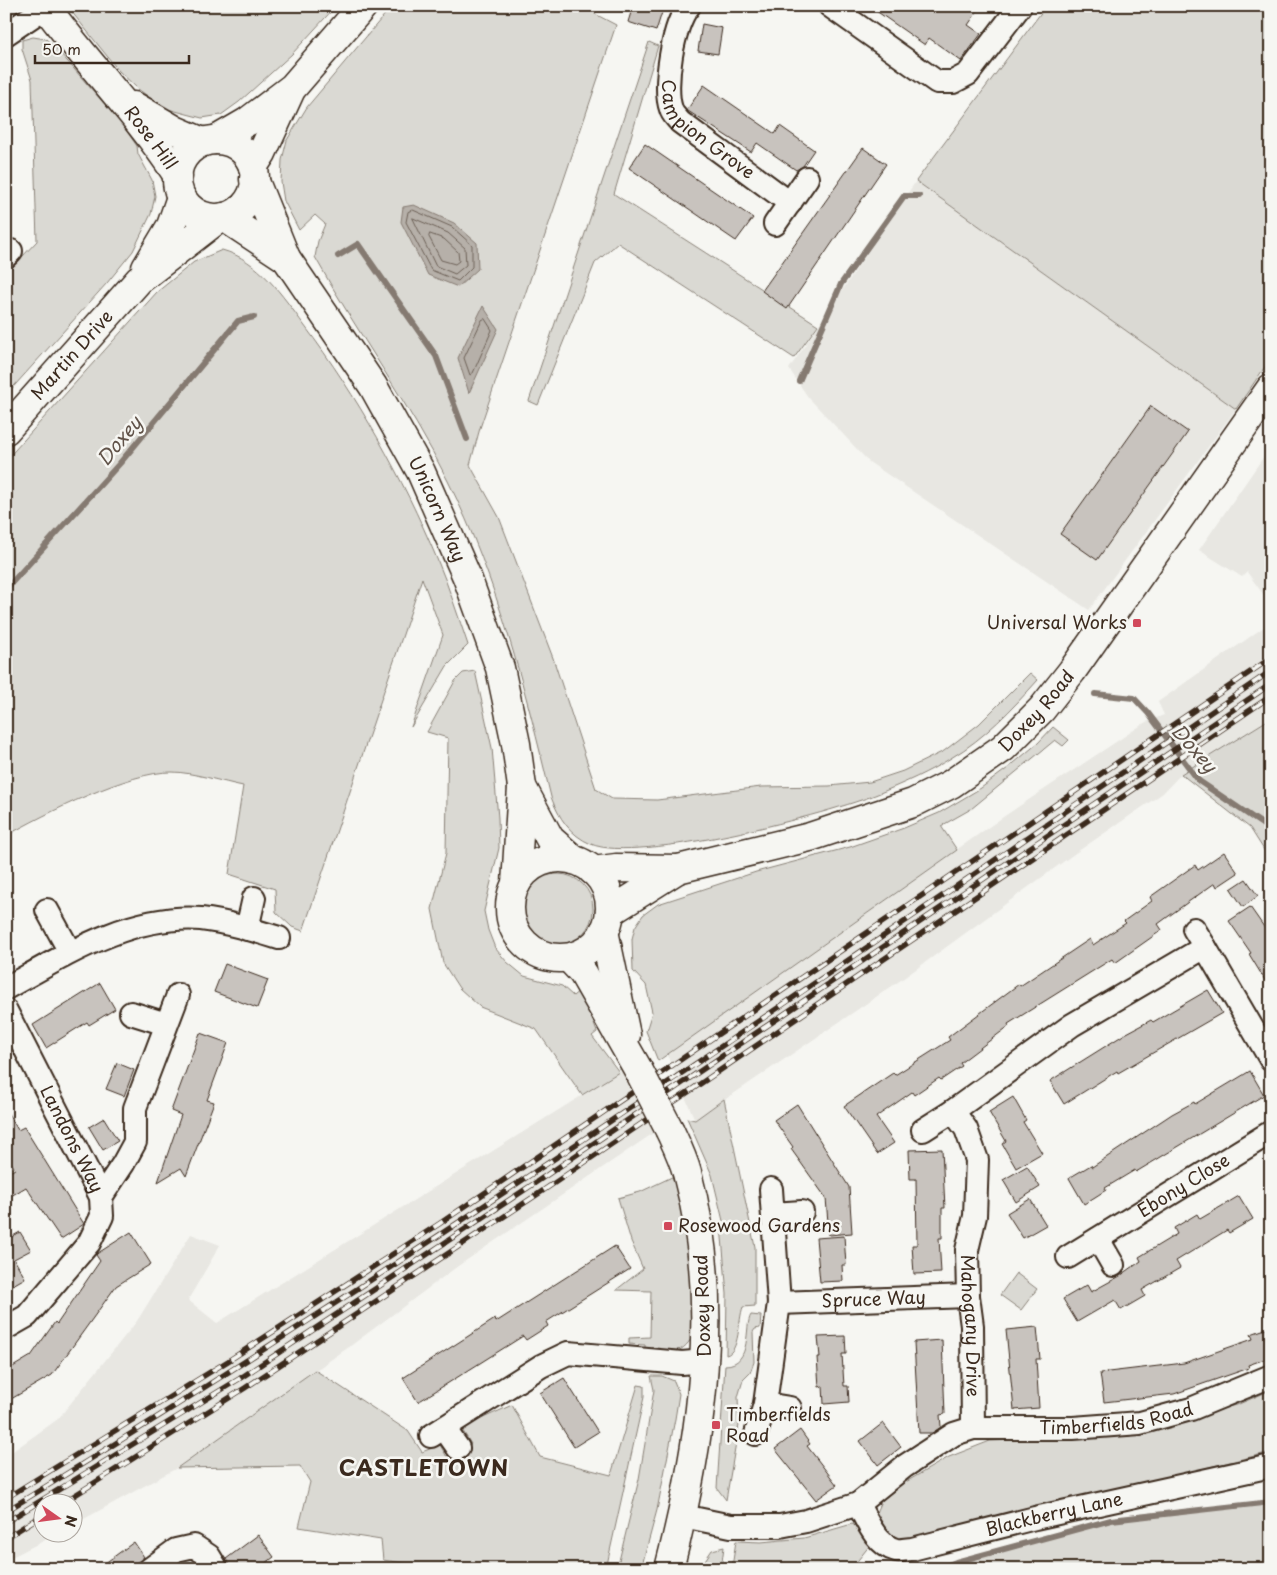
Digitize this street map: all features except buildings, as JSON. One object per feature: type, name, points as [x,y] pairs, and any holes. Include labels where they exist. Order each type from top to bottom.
[{"type":"main road","name":"Rose Hill","points":[[46,6],[91,66],[122,99],[180,187]]},
{"type":"main road","points":[[210,141],[232,143],[245,153],[253,173],[253,191],[244,206],[221,218],[202,216],[189,208],[180,187],[182,162],[191,150],[246,122],[293,86],[363,6]]},
{"type":"main road","points":[[253,173],[293,86]]},
{"type":"main road","name":"Rose Hill","points":[[122,99],[175,130],[210,141]]},
{"type":"main road","name":"Unicorn Way","points":[[253,173],[286,258],[373,386],[421,472],[467,577],[500,668],[516,744],[522,788],[516,884]]},
{"type":"main road","name":"Martin Drive","points":[[6,430],[139,280],[171,226],[180,187]]},
{"type":"main road","name":"Unicorn Way","points":[[221,218],[286,258]]},
{"type":"main road","name":"Martin Drive","points":[[139,280],[221,218]]},
{"type":"main road","name":"Doxey Road","points":[[584,866],[678,869],[810,837],[913,802],[951,784],[1003,748],[1042,709],[1072,671],[1271,388]]},
{"type":"main road","name":"Unicorn Way","points":[[522,788],[550,839],[584,866]]},
{"type":"main road","points":[[558,858],[584,866],[603,883],[609,897],[607,921],[590,948],[569,958],[553,958],[537,953],[524,944],[515,931],[510,915],[510,899],[516,884],[527,870],[541,862],[558,858]]},
{"type":"main road","name":"Doxey Road","points":[[634,1062],[607,921],[678,869]]},
{"type":"main road","name":"Doxey Road","points":[[569,958],[583,973],[634,1062],[670,1131],[687,1171],[697,1216],[704,1273],[705,1362],[693,1470],[669,1569]]},
{"type":"street","points":[[6,34],[46,6]]},
{"type":"street","points":[[830,6],[937,82],[953,82],[968,74],[1020,6]]},
{"type":"street","name":"Campion Grove","points":[[687,7],[678,23],[668,84],[671,110],[680,122],[790,203]]},
{"type":"street","points":[[775,224],[807,178]]},
{"type":"street","points":[[247,929],[254,898]]},
{"type":"street","points":[[47,910],[70,952]]},
{"type":"street","points":[[6,988],[70,952],[124,929],[165,920],[200,919],[279,938]]},
{"type":"street","points":[[923,1130],[1200,938],[1271,1060]]},
{"type":"street","points":[[101,1196],[123,1164],[135,1142],[136,1108],[178,995]]},
{"type":"street","name":"Landons Way","points":[[6,1011],[101,1196],[102,1216],[90,1243],[27,1316],[6,1328]]},
{"type":"street","points":[[130,1013],[166,1024]]},
{"type":"street","name":"Mahogany Drive","points":[[953,1111],[966,1129],[977,1160],[974,1216],[967,1250],[968,1296],[972,1326],[973,1428]]},
{"type":"street","name":"Ebony Close","points":[[1068,1257],[1271,1132]]},
{"type":"street","points":[[756,1434],[765,1404],[779,1303],[771,1189]]},
{"type":"street","points":[[773,1214],[802,1212]]},
{"type":"street","points":[[1098,1239],[1113,1265]]},
{"type":"street","name":"Spruce Way","points":[[779,1303],[968,1296]]},
{"type":"street","points":[[458,1448],[438,1432],[541,1366],[568,1353],[682,1363],[705,1362]]},
{"type":"street","name":"Timberfields Road","points":[[683,1516],[732,1526],[780,1526],[806,1521],[858,1504],[905,1466],[954,1434],[973,1428],[1090,1428],[1140,1423],[1190,1410],[1271,1376]]},
{"type":"street","points":[[765,1404],[790,1408]]},
{"type":"street","name":"Blackberry Lane","points":[[858,1504],[872,1530],[884,1543],[896,1550],[912,1549],[1035,1518],[1271,1466]]},
{"type":"street","points":[[150,1569],[176,1550],[194,1546],[209,1556],[217,1569]]},
{"type":"shaded area","points":[[67,6],[336,6],[292,54],[239,102],[221,115],[202,118],[164,108],[138,89],[119,71]]},
{"type":"shaded area","points":[[392,6],[598,6],[595,14],[616,25],[480,428],[470,465],[499,517],[553,658],[596,789],[612,799],[657,800],[761,787],[829,786],[870,782],[903,771],[944,751],[979,724],[1030,673],[1038,680],[987,732],[934,768],[880,793],[820,813],[734,834],[649,847],[615,848],[591,844],[577,836],[566,825],[551,797],[531,716],[496,596],[466,519],[417,424],[315,257],[318,241],[325,224],[315,215],[299,230],[284,201],[281,182],[282,160],[287,140],[307,107]]},
{"type":"shaded area","points":[[1046,6],[1264,6],[1271,10],[1271,358],[1236,409],[916,181]]},
{"type":"shaded area","points":[[33,37],[46,39],[54,46],[121,123],[137,146],[138,154],[152,180],[155,196],[151,214],[133,251],[107,283],[6,395],[6,274],[37,241],[32,80],[22,49],[22,40]]},
{"type":"shaded area","points":[[649,42],[658,46],[614,194],[818,325],[794,358],[618,243],[595,263],[538,405],[529,401]]},
{"type":"shaded area","points":[[916,181],[1236,409],[1089,610],[869,462],[808,397],[789,369]]},
{"type":"shaded area","points":[[222,250],[247,262],[269,280],[343,380],[378,438],[409,498],[446,580],[468,645],[447,666],[411,727],[443,635],[422,578],[303,931],[292,927],[276,912],[275,889],[229,874],[243,786],[172,772],[134,778],[88,795],[6,836],[6,460],[157,292],[194,262]]},
{"type":"shaded area","points":[[1271,446],[1271,605],[1247,572],[1242,577],[1199,550]]},
{"type":"shaded area","points":[[1271,622],[1271,718],[1181,774],[1163,793],[1074,854],[901,980],[695,1120],[668,1057],[669,1052],[1006,815],[1146,722],[1164,715],[1158,702]]},
{"type":"shaded area","points":[[475,671],[492,748],[498,818],[499,848],[484,911],[488,930],[495,948],[507,962],[524,976],[562,986],[573,996],[581,989],[597,1032],[592,1036],[619,1072],[582,1095],[536,1029],[480,1007],[459,988],[443,963],[432,909],[446,853],[448,738],[427,732],[455,681],[463,673]]},
{"type":"shaded area","points":[[1271,718],[1271,861],[1250,828],[1181,774]]},
{"type":"shaded area","points":[[1053,727],[1069,740],[1063,746],[1055,740],[971,809],[941,826],[957,850],[658,1061],[646,1031],[652,1012],[646,985],[633,971],[632,939],[635,927],[643,915],[658,904],[756,872],[850,847],[904,828],[939,813],[981,788],[1008,768],[1038,743]]},
{"type":"shaded area","points":[[558,874],[571,877],[583,884],[590,896],[593,909],[590,922],[583,934],[571,941],[558,944],[545,941],[533,934],[526,922],[523,909],[526,896],[533,884],[545,877]]},
{"type":"shaded area","points":[[626,1068],[655,1132],[458,1266],[349,1347],[177,1468],[82,1520],[82,1492],[32,1492],[32,1542],[41,1542],[6,1560],[6,1456],[58,1419],[137,1321],[191,1234],[220,1245],[188,1300],[217,1323]]},
{"type":"shaded area","points":[[724,1099],[755,1247],[755,1306],[743,1307],[734,1348],[731,1353],[726,1355],[727,1294],[721,1226],[724,1225],[712,1175],[687,1118],[695,1120]]},
{"type":"shaded area","points":[[674,1176],[690,1242],[695,1330],[686,1345],[675,1352],[645,1352],[645,1345],[629,1344],[629,1338],[650,1337],[651,1291],[616,1290],[643,1269],[631,1241],[618,1198],[640,1192]]},
{"type":"shaded area","points":[[1016,1273],[1037,1289],[1021,1310],[1000,1295]]},
{"type":"shaded area","points":[[751,1315],[761,1316],[760,1328],[755,1329],[753,1332],[754,1362],[750,1373],[743,1380],[738,1397],[739,1425],[726,1500],[717,1488],[725,1365],[740,1359],[744,1352]]},
{"type":"shaded area","points":[[315,1370],[408,1431],[422,1452],[440,1445],[447,1457],[471,1444],[461,1428],[512,1405],[540,1457],[611,1475],[638,1385],[644,1386],[644,1397],[606,1569],[492,1569],[489,1565],[449,1568],[383,1560],[381,1540],[299,1527],[310,1482],[300,1466],[177,1468]]},
{"type":"shaded area","points":[[651,1376],[662,1376],[674,1381],[679,1394],[675,1419],[657,1510],[641,1569],[617,1569],[639,1479],[654,1390]]},
{"type":"shaded area","points":[[1271,1390],[1271,1452],[925,1536],[892,1539],[874,1517],[881,1501],[904,1483],[949,1457],[990,1441],[1129,1436],[1239,1404]]},
{"type":"shaded area","points":[[1271,1502],[1271,1569],[938,1569],[956,1562],[1111,1520]]},
{"type":"shaded area","points":[[852,1524],[865,1531],[870,1545],[851,1569],[732,1567],[736,1541],[761,1542],[804,1538]]},
{"type":"shaded area","points":[[724,1547],[721,1569],[699,1569],[712,1550]]},
{"type":"water","points":[[414,205],[454,223],[477,243],[478,269],[458,287],[428,275],[401,222],[403,207]]},
{"type":"water","points":[[483,306],[498,329],[469,393],[458,358]]},
{"type":"waterway","points":[[799,381],[841,284],[904,196],[919,196]]},
{"type":"waterway","name":"Doxey","points":[[338,256],[358,244],[436,356],[467,439]]},
{"type":"waterway","name":"Doxey","points":[[6,589],[120,463],[238,321],[254,317]]},
{"type":"waterway","name":"Doxey","points":[[1095,694],[1134,698],[1148,713],[1199,781],[1271,830]]},
{"type":"waterway","points":[[938,1569],[956,1562],[1111,1520],[1271,1502]]},
{"type":"railway","points":[[6,1498],[228,1361],[439,1224],[1271,658]]},
{"type":"railway","points":[[6,1511],[167,1411],[486,1204],[644,1099],[1271,671]]},
{"type":"railway","points":[[6,1522],[239,1379],[535,1183],[1271,684]]},
{"type":"railway","points":[[80,1492],[245,1388],[541,1192],[1271,696]]},
{"type":"railway","points":[[6,1538],[32,1521]]},
{"type":"place","name":"Universal Works","points":[[1137,623]]},
{"type":"place","name":"Rosewood Gardens","points":[[668,1226]]},
{"type":"place","name":"Timberfields Road","points":[[716,1425]]},
{"type":"district","name":"CASTLETOWN","points":[[424,1468]]}]
